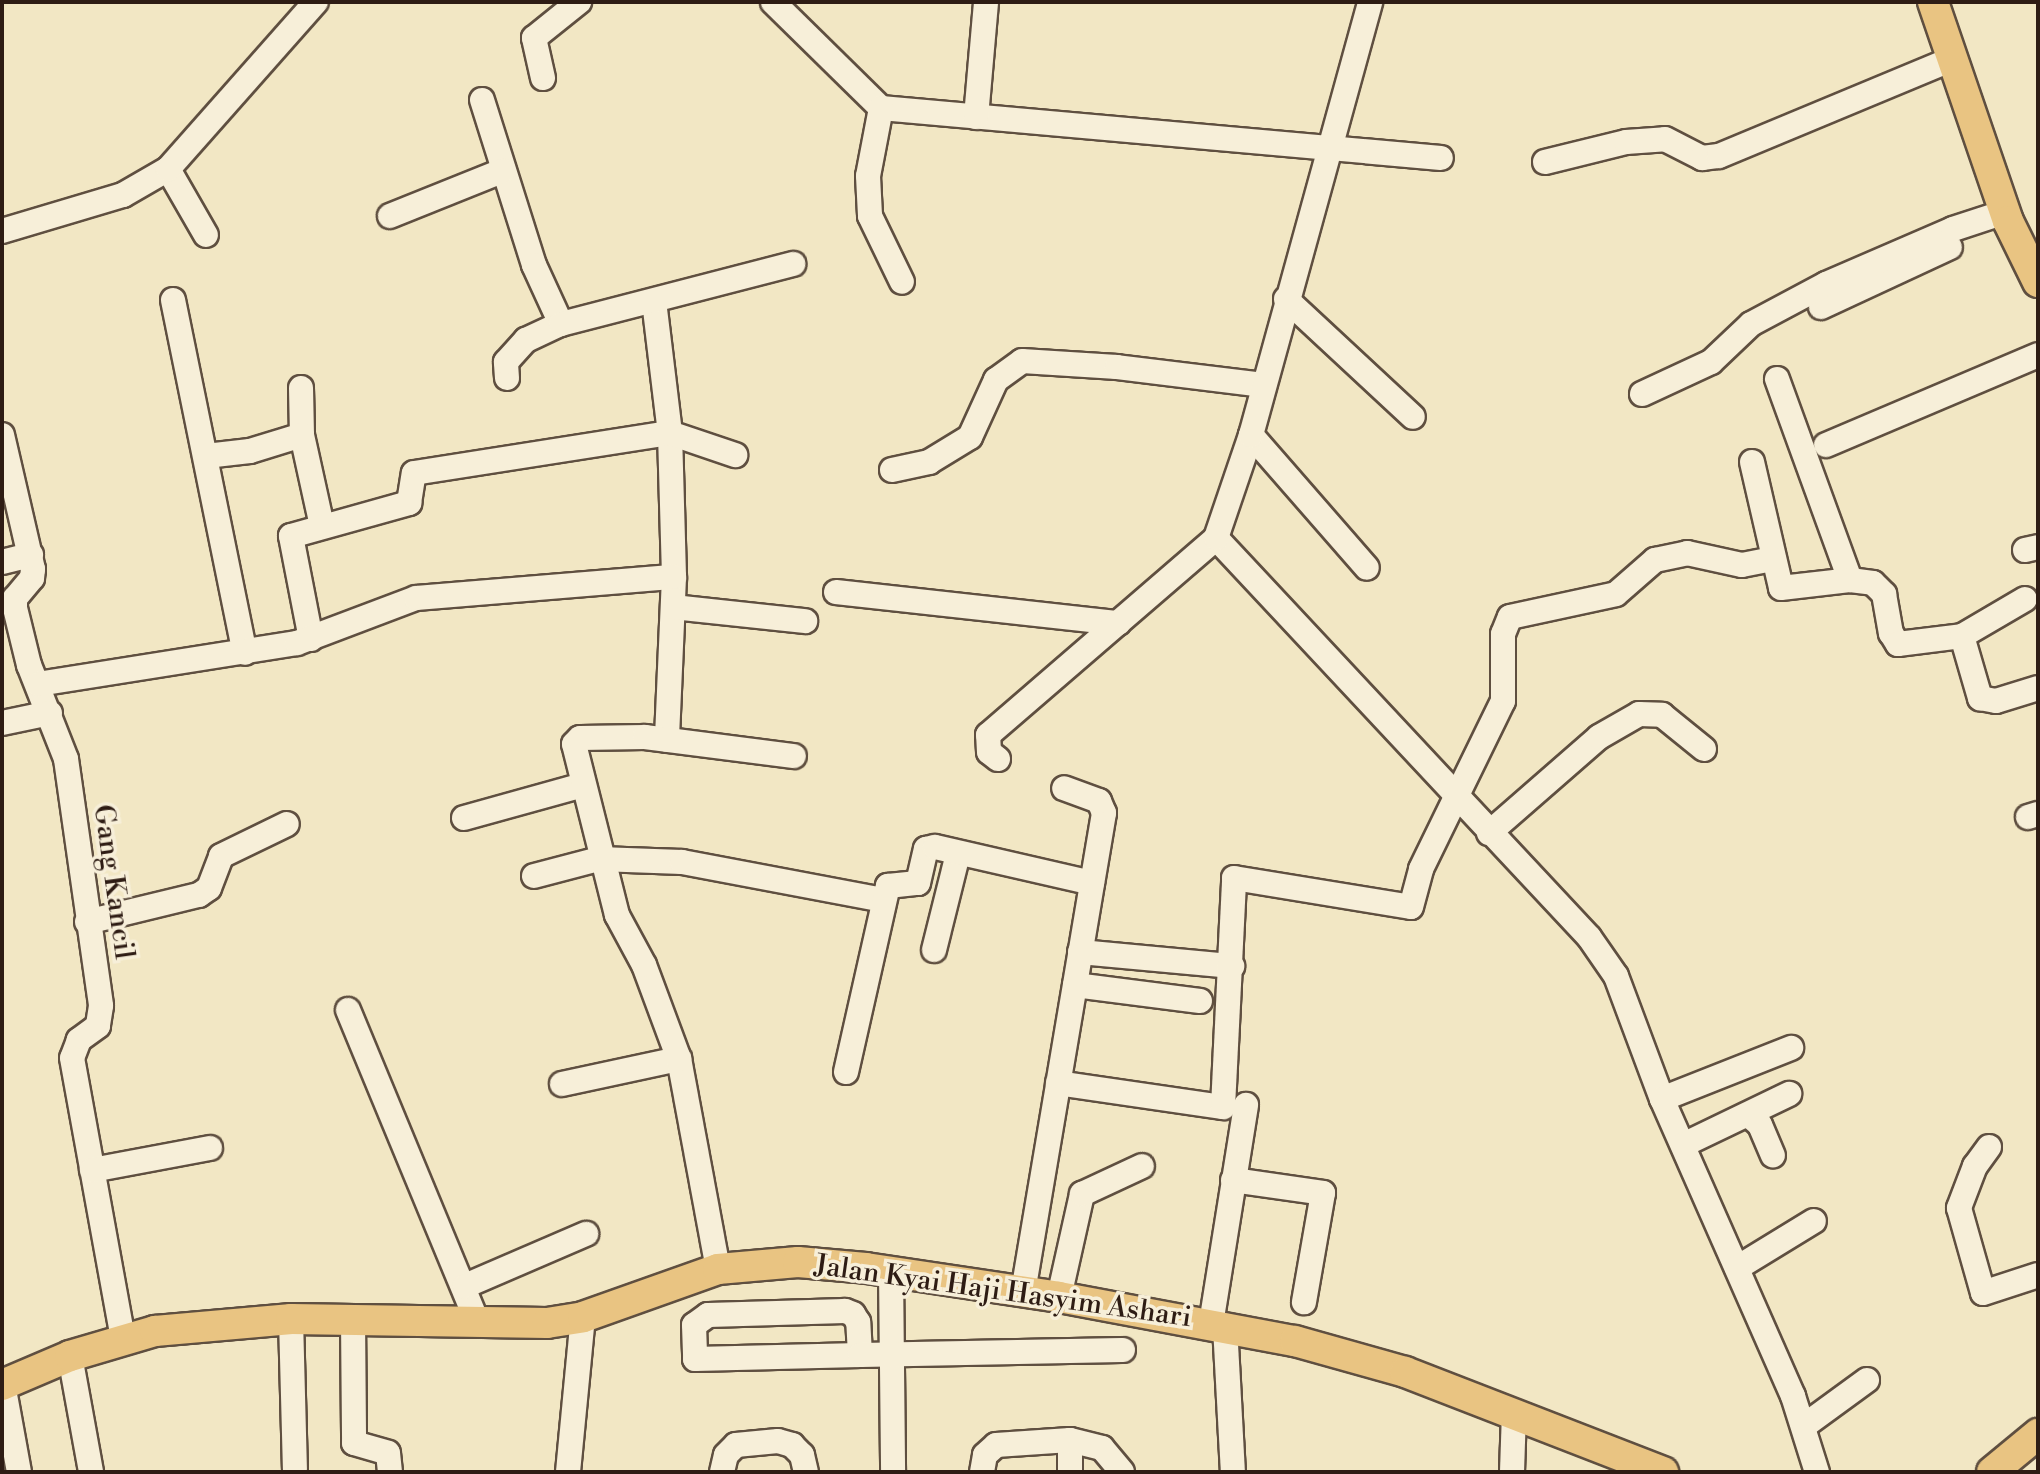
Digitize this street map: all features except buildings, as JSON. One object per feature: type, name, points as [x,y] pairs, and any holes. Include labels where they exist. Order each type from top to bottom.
[{"type":"main road","points":[[1933,2],[1950,60],[2006,216],[2038,282]]},
{"type":"main road","name":"Jalan Kyai Haji Hasyim Ashari","points":[[3,1385],[70,1356],[123,1338],[203,1324],[291,1318],[478,1324],[547,1323],[583,1317],[718,1269],[798,1262],[891,1271],[1218,1325],[1405,1372],[1663,1472]]},
{"type":"main road","points":[[1992,1472],[2038,1434]]},
{"type":"street","points":[[2,231],[122,195],[168,169],[316,2]]},
{"type":"street","points":[[543,78],[534,38],[579,2]]},
{"type":"street","points":[[773,2],[881,107],[1332,145],[1441,158]]},
{"type":"street","points":[[976,117],[986,2]]},
{"type":"street","points":[[998,759],[989,752],[988,735],[1216,538],[1251,435],[1286,299],[1332,145],[1370,2]]},
{"type":"street","points":[[1545,162],[1626,142],[1665,139],[1702,158],[1719,156],[1950,60]]},
{"type":"street","points":[[482,100],[502,171],[534,265],[561,324]]},
{"type":"street","points":[[881,107],[867,176],[870,216],[902,282]]},
{"type":"street","points":[[168,169],[206,235]]},
{"type":"street","points":[[390,216],[502,171]]},
{"type":"street","points":[[1821,307],[2006,216]]},
{"type":"street","points":[[1642,394],[1711,362],[1751,324],[1826,284],[2006,216]]},
{"type":"street","points":[[508,378],[506,362],[526,341],[561,324],[793,264]]},
{"type":"street","points":[[1286,299],[1413,417]]},
{"type":"street","points":[[173,300],[245,653]]},
{"type":"street","points":[[654,301],[670,433],[674,577],[667,740]]},
{"type":"street","points":[[1826,445],[2038,355]]},
{"type":"street","points":[[892,470],[929,462],[970,437],[996,380],[1022,361],[1117,367],[1264,385]]},
{"type":"street","points":[[1780,386],[1850,580]]},
{"type":"street","points":[[301,388],[302,435],[321,526]]},
{"type":"street","points":[[311,639],[290,543],[292,536],[409,503],[414,472],[670,433],[735,455]]},
{"type":"street","name":"Gang Kancil","points":[[2,435],[31,555],[32,578],[19,590],[15,608],[38,684],[66,759],[102,1016],[98,1026],[79,1040],[72,1058],[123,1338]]},
{"type":"street","points":[[206,456],[250,451],[302,435]]},
{"type":"street","points":[[1251,435],[1367,568]]},
{"type":"street","points":[[1752,462],[1772,559],[1781,588],[1850,580],[1873,583],[1884,594],[1891,633],[1898,644],[1962,636],[2025,599]]},
{"type":"street","points":[[1216,538],[1454,797],[1589,937],[1616,975],[1662,1099],[1804,1426],[1817,1472]]},
{"type":"street","points":[[1058,1083],[1223,1107],[1232,966],[1230,909],[1234,878],[1411,907],[1421,869],[1503,701],[1503,634],[1510,617],[1616,594],[1655,559],[1687,553],[1742,565],[1772,559]]},
{"type":"street","points":[[2,562],[31,555]]},
{"type":"street","points":[[38,684],[245,653],[311,639],[427,596],[674,577]]},
{"type":"street","points":[[836,592],[1118,623]]},
{"type":"street","points":[[673,607],[806,621]]},
{"type":"street","points":[[1962,636],[1980,698],[1996,701],[2038,688]]},
{"type":"street","points":[[2,723],[50,713]]},
{"type":"street","points":[[1489,833],[1598,737],[1639,714],[1662,715],[1704,749]]},
{"type":"street","points":[[718,1269],[679,1059],[644,965],[617,915],[599,859],[576,740],[667,740],[794,757]]},
{"type":"street","points":[[464,818],[583,785]]},
{"type":"street","points":[[1023,1292],[1104,813],[1099,801],[1064,788]]},
{"type":"street","points":[[87,922],[200,895],[209,888],[221,856],[287,824]]},
{"type":"street","points":[[846,1072],[888,886],[918,883],[926,849],[935,847],[1092,883]]},
{"type":"street","points":[[934,950],[958,854]]},
{"type":"street","points":[[534,876],[599,859],[682,862],[883,900]]},
{"type":"street","points":[[1080,952],[1232,966]]},
{"type":"street","points":[[1075,985],[1200,1001]]},
{"type":"street","points":[[348,1010],[465,1286],[478,1324]]},
{"type":"street","points":[[1662,1099],[1791,1048]]},
{"type":"street","points":[[562,1084],[679,1059]]},
{"type":"street","points":[[1683,1145],[1750,1116],[1789,1094]]},
{"type":"street","points":[[1233,1472],[1218,1325],[1233,1181],[1246,1105]]},
{"type":"street","points":[[1750,1116],[1760,1125],[1773,1155]]},
{"type":"street","points":[[1989,1147],[1975,1166],[1959,1208],[1983,1293],[2038,1275]]},
{"type":"street","points":[[92,1170],[210,1148]]},
{"type":"street","points":[[1059,1297],[1082,1194],[1142,1166]]},
{"type":"street","points":[[1233,1181],[1323,1193],[1304,1302]]},
{"type":"street","points":[[1737,1268],[1814,1222]]},
{"type":"street","points":[[465,1286],[586,1234]]},
{"type":"street","points":[[891,1271],[893,1472]]},
{"type":"street","points":[[860,1355],[858,1322],[845,1311],[708,1315],[694,1325],[695,1359],[1123,1350]]},
{"type":"street","points":[[568,1472],[583,1317]]},
{"type":"street","points":[[291,1318],[295,1469]]},
{"type":"street","points":[[353,1319],[354,1443],[388,1453],[390,1472]]},
{"type":"street","points":[[70,1356],[91,1472]]},
{"type":"street","points":[[1804,1426],[1867,1380]]},
{"type":"street","points":[[3,1385],[19,1472]]},
{"type":"street","points":[[1512,1472],[1514,1413]]},
{"type":"street","points":[[1070,1440],[1070,1472]]},
{"type":"street","points":[[982,1472],[985,1455],[996,1445],[1070,1440],[1101,1448],[1122,1472]]},
{"type":"street","points":[[722,1472],[726,1455],[736,1445],[778,1441],[792,1444],[803,1455],[806,1472]]}]
